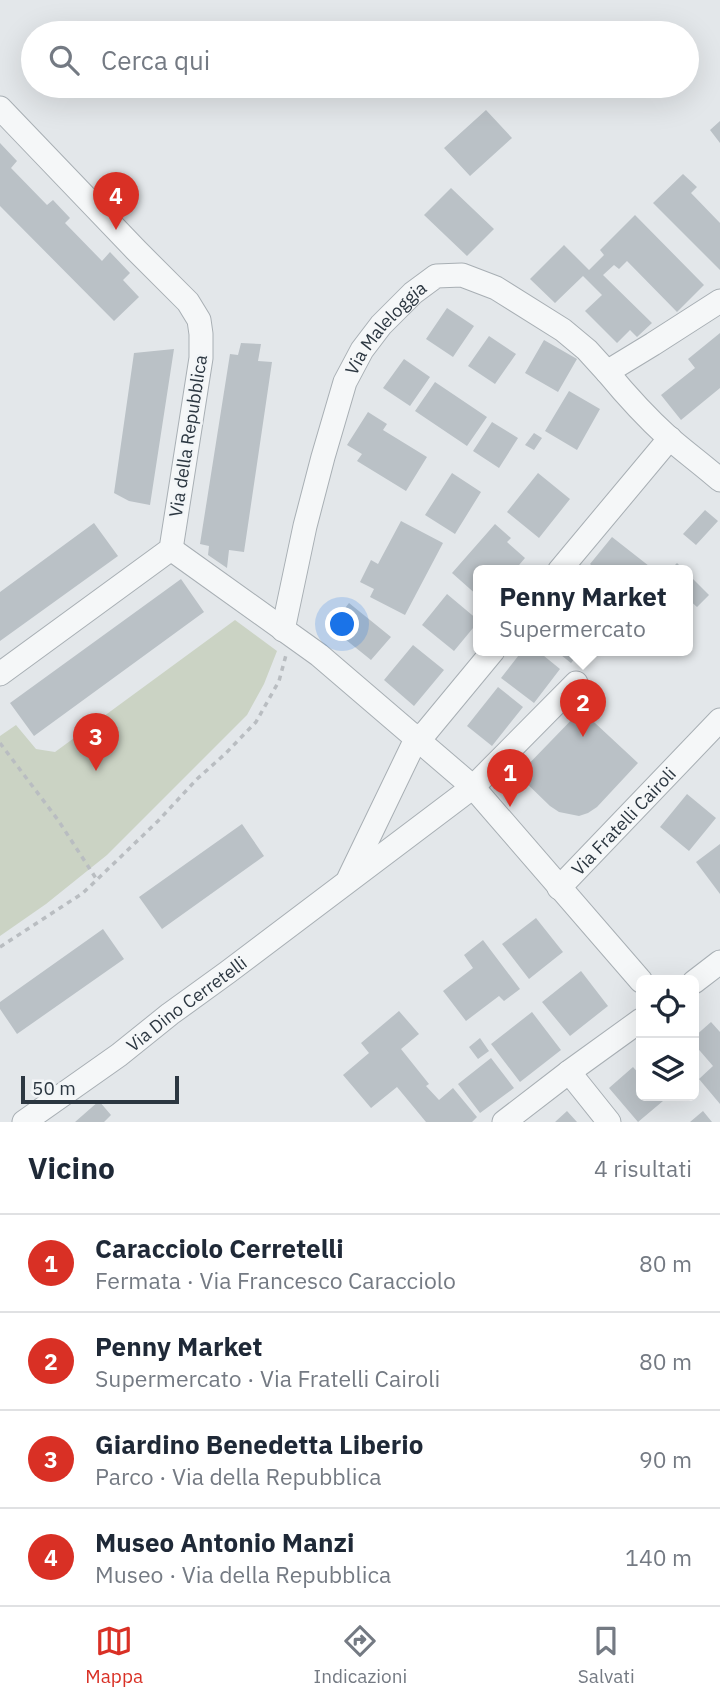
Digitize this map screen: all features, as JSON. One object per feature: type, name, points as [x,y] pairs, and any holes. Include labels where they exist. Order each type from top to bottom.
[{"type":"street","name":"Via della Repubblica","points":[[0,108],[188,302],[199,320],[201,358],[171,548]]},
{"type":"street","name":"Via Maleloggia","points":[[284,640],[305,526],[345,382],[362,350],[381,326],[413,293],[436,276],[462,275],[496,288],[563,330],[587,350],[624,393],[670,438],[720,480]]},
{"type":"street","points":[[607,372],[720,301]]},
{"type":"street","points":[[564,565],[670,438]]},
{"type":"street","points":[[0,674],[171,548],[284,640],[329,663],[473,787],[636,975]]},
{"type":"street","name":"Via Dino Cerretelli","points":[[348,882],[416,739],[426,732],[489,656]]},
{"type":"street","name":"Via Dino Cerretelli","points":[[24,1122],[120,1055],[170,1014],[473,787],[576,683]]},
{"type":"street","name":"Via Fratelli Cairoli","points":[[559,888],[682,750],[720,720]]},
{"type":"street","points":[[699,978],[720,962]]},
{"type":"street","points":[[504,1122],[636,1024]]},
{"type":"street","points":[[569,1072],[610,1122]]},
{"type":"path","points":[[0,947],[83,893],[256,722],[279,681],[286,654],[284,640]]},
{"type":"path","points":[[0,743],[58,820],[97,880]]},
{"type":"green space","points":[[235,620],[277,651],[264,684],[247,715],[107,855],[46,904],[0,936],[0,736],[16,725],[36,749],[55,752]]},
{"type":"building","points":[[486,110],[512,138],[470,176],[444,148]]},
{"type":"building","points":[[720,121],[720,143],[710,130]]},
{"type":"building","points":[[0,143],[17,161],[11,168],[47,205],[53,200],[70,218],[65,223],[102,261],[110,252],[130,273],[123,280],[139,297],[114,321],[0,206]]},
{"type":"building","points":[[683,174],[697,187],[691,193],[720,223],[720,270],[653,203]]},
{"type":"building","points":[[451,188],[494,229],[467,256],[424,215]]},
{"type":"building","points":[[635,215],[704,285],[677,312],[627,261],[619,269],[614,265],[603,275],[652,323],[637,337],[630,330],[617,343],[585,311],[602,295],[583,276],[555,303],[530,279],[564,245],[589,270],[604,255],[600,250]]},
{"type":"building","points":[[447,308],[474,326],[453,357],[426,339]]},
{"type":"building","points":[[720,333],[720,388],[681,420],[661,395],[695,368],[688,359]]},
{"type":"building","points":[[489,336],[516,354],[495,384],[468,366]]},
{"type":"building","points":[[544,340],[577,359],[558,392],[525,373]]},
{"type":"building","points":[[241,343],[261,344],[258,361],[272,362],[244,552],[229,550],[227,568],[208,555],[209,546],[200,544],[230,354],[238,355]]},
{"type":"building","points":[[174,349],[150,505],[129,501],[114,493],[134,353]]},
{"type":"building","points":[[404,359],[430,377],[410,406],[383,388]]},
{"type":"building","points":[[435,382],[487,417],[467,446],[415,411]]},
{"type":"building","points":[[569,391],[600,409],[577,450],[545,431]]},
{"type":"building","points":[[368,412],[387,424],[383,430],[427,457],[406,491],[357,461],[362,454],[347,445]]},
{"type":"building","points":[[492,422],[518,438],[499,468],[473,451]]},
{"type":"building","points":[[534,433],[542,438],[534,450],[525,445]]},
{"type":"building","points":[[452,473],[481,492],[455,534],[425,515]]},
{"type":"building","points":[[538,473],[570,499],[539,538],[507,512]]},
{"type":"building","points":[[705,510],[718,521],[696,545],[683,534]]},
{"type":"building","points":[[401,521],[443,543],[405,615],[370,597],[374,589],[360,582],[371,560],[378,564]]},
{"type":"building","points":[[94,523],[118,556],[0,641],[0,592]]},
{"type":"building","points":[[495,524],[511,538],[507,542],[525,558],[519,565],[473,565],[473,592],[452,573]]},
{"type":"building","points":[[612,537],[648,565],[591,565]]},
{"type":"building","points":[[181,579],[204,612],[34,736],[10,703]]},
{"type":"building","points":[[693,579],[709,595],[697,607],[693,603]]},
{"type":"building","points":[[447,594],[473,616],[473,628],[454,651],[422,625]]},
{"type":"building","points":[[349,603],[391,637],[371,660],[330,627]]},
{"type":"building","points":[[413,645],[444,670],[414,706],[384,680]]},
{"type":"building","points":[[518,656],[544,656],[560,669],[534,703],[501,678]]},
{"type":"building","points":[[562,656],[577,656],[571,663]]},
{"type":"building","points":[[498,687],[523,707],[492,746],[467,726]]},
{"type":"building","points":[[581,710],[638,763],[597,807],[579,816],[559,812],[550,806],[518,775]]},
{"type":"building","points":[[687,794],[716,818],[689,851],[660,827]]},
{"type":"building","points":[[242,824],[264,856],[162,929],[139,897]]},
{"type":"building","points":[[720,844],[720,894],[696,862]]},
{"type":"building","points":[[536,918],[563,952],[529,979],[502,944]]},
{"type":"building","points":[[103,929],[124,959],[17,1034],[0,1009],[0,1002]]},
{"type":"building","points":[[483,940],[520,989],[504,1001],[499,996],[466,1021],[443,991],[473,968],[464,955]]},
{"type":"building","points":[[581,971],[608,1006],[570,1036],[542,1002]]},
{"type":"building","points":[[399,1011],[419,1034],[401,1049],[439,1100],[453,1088],[477,1117],[472,1122],[426,1122],[397,1087],[371,1108],[343,1075],[369,1053],[361,1043]]},
{"type":"building","points":[[532,1012],[561,1050],[520,1082],[491,1044]]},
{"type":"building","points":[[711,1022],[720,1032],[720,1104],[699,1079],[713,1066],[699,1050],[699,1033]]},
{"type":"building","points":[[480,1038],[489,1051],[478,1059],[469,1047]]},
{"type":"building","points":[[491,1058],[514,1088],[480,1113],[458,1084]]},
{"type":"building","points":[[633,1067],[636,1070],[636,1101],[663,1101],[638,1122],[609,1088]]},
{"type":"building","points":[[99,1101],[111,1115],[104,1122],[75,1122]]},
{"type":"building","points":[[567,1111],[577,1122],[555,1122]]},
{"type":"building","points":[[703,1111],[712,1122],[690,1122]]},
{"type":"place","name":"Museo Antonio Manzi","points":[[116,230]]},
{"type":"place","name":"Penny Market","points":[[583,737]]},
{"type":"place","name":"Giardino Benedetta Liberio","points":[[96,771]]},
{"type":"place","name":"Caracciolo Cerretelli","points":[[510,807]]}]
